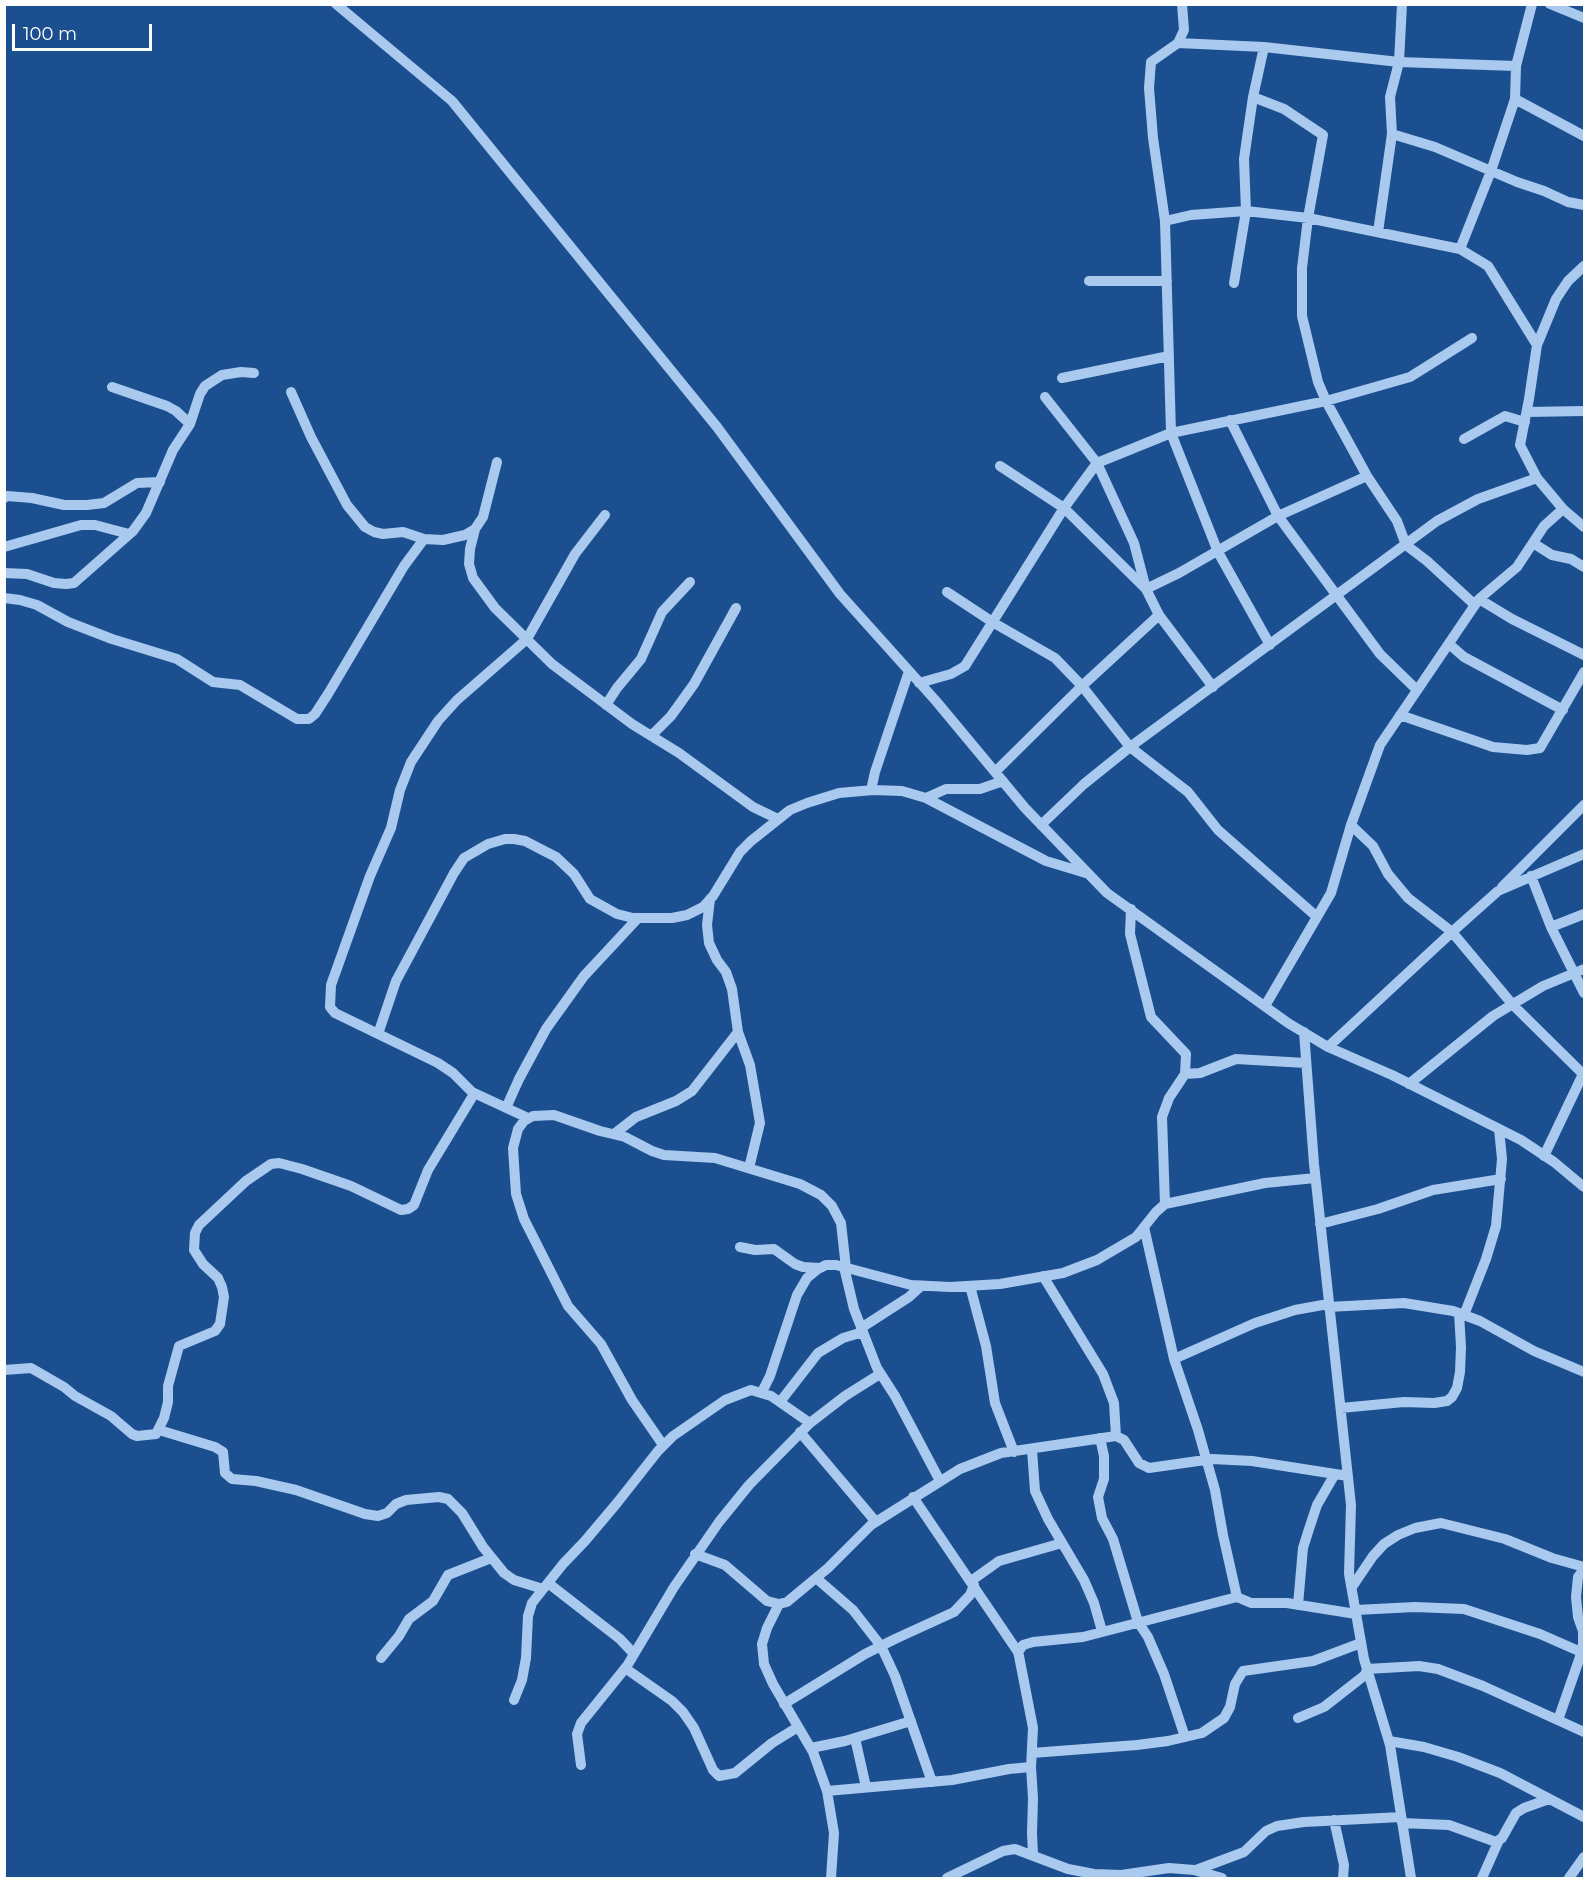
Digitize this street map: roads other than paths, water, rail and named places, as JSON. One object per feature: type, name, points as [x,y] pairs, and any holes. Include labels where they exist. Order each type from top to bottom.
[{"type":"street","points":[[336,4],[452,101],[717,427],[840,594],[919,682],[1041,825],[1107,893],[1265,1006],[1328,1047],[1409,1084],[1521,1140],[1584,1188]]},
{"type":"street","points":[[1182,4],[1184,30],[1178,43],[1151,62],[1149,88],[1153,138],[1165,221],[1171,434],[1218,552],[1270,645]]},
{"type":"street","points":[[1378,232],[1392,134],[1390,97],[1399,63],[1402,4]]},
{"type":"street","points":[[1460,249],[1491,171],[1515,99],[1516,66],[1532,4]]},
{"type":"street","points":[[1550,4],[1584,18]]},
{"type":"street","points":[[1178,43],[1264,47],[1399,63],[1516,66]]},
{"type":"street","points":[[1234,283],[1246,211],[1244,159],[1253,98],[1264,47]]},
{"type":"street","points":[[1253,98],[1284,109],[1323,135],[1308,218],[1302,268],[1302,316],[1318,382],[1326,401],[1367,476],[1397,521],[1406,545],[1477,602],[1584,656]]},
{"type":"street","points":[[1515,99],[1584,136]]},
{"type":"street","points":[[1392,134],[1435,147],[1568,202],[1584,205]]},
{"type":"street","points":[[1165,221],[1191,215],[1246,211],[1308,218],[1460,249],[1488,266],[1537,345]]},
{"type":"street","points":[[1584,266],[1568,281],[1556,299],[1537,345],[1520,445],[1537,478],[1563,509],[1584,527]]},
{"type":"street","points":[[1089,281],[1167,281]]},
{"type":"street","points":[[919,682],[951,674],[965,666],[1064,508],[1097,463],[1171,434],[1326,401],[1410,377],[1472,338]]},
{"type":"street","points":[[1062,378],[1169,356]]},
{"type":"street","points":[[4,573],[27,574],[54,582],[74,583],[129,534],[146,513],[173,450],[189,424],[200,394],[206,386],[222,375],[241,372],[255,373]]},
{"type":"street","points":[[112,387],[167,406],[176,411],[189,424]]},
{"type":"street","points":[[291,392],[336,486],[347,505],[365,527],[383,534],[403,532],[424,539],[455,539],[475,529]]},
{"type":"street","points":[[1045,397],[1097,463],[1134,543],[1146,589],[1159,615],[1213,687]]},
{"type":"street","points":[[1464,439],[1505,416],[1526,417],[1584,411]]},
{"type":"street","points":[[1230,420],[1278,516],[1380,654],[1418,690]]},
{"type":"street","points":[[497,462],[483,517],[475,529],[469,564],[473,578],[495,608],[552,664],[606,705],[679,753],[753,807],[778,819]]},
{"type":"street","points":[[1000,466],[1064,508],[1146,589]]},
{"type":"street","points":[[1146,589],[1218,552],[1278,516],[1367,476]]},
{"type":"street","points":[[1041,825],[1083,784],[1130,747],[1437,521],[1478,499],[1537,478]]},
{"type":"street","points":[[4,498],[7,496],[32,498],[64,505],[104,503],[137,483],[160,482]]},
{"type":"street","points":[[1265,1006],[1331,893],[1380,745],[1477,602],[1517,567],[1545,526],[1563,509]]},
{"type":"street","points":[[605,515],[575,554],[526,639],[438,721],[411,762],[400,790],[391,828],[370,876],[330,985],[330,1007],[335,1013],[438,1063],[453,1073],[474,1094],[528,1118],[554,1115],[625,1137],[664,1155],[715,1158],[800,1184],[821,1195],[832,1206],[841,1223],[845,1267],[854,1309],[880,1374],[895,1396],[940,1481]]},
{"type":"street","points":[[4,547],[71,526],[95,525],[129,534]]},
{"type":"street","points":[[4,598],[37,605],[68,622],[112,639],[177,659],[213,682],[240,685],[297,719],[309,719],[328,694],[404,566],[424,539]]},
{"type":"street","points":[[1533,543],[1552,555],[1571,560],[1584,567]]},
{"type":"street","points":[[606,705],[617,688],[642,659],[662,612],[690,582]]},
{"type":"street","points":[[947,592],[1054,658],[1082,686],[1130,747],[1188,792],[1218,830],[1317,917]]},
{"type":"street","points":[[651,736],[671,716],[694,684],[736,608]]},
{"type":"street","points":[[926,798],[946,789],[980,789],[999,777],[1082,686],[1159,615]]},
{"type":"street","points":[[1449,644],[1464,657],[1563,710]]},
{"type":"street","points":[[871,790],[909,671]]},
{"type":"street","points":[[1400,715],[1492,747],[1527,750],[1540,748],[1584,672]]},
{"type":"street","points":[[378,1034],[396,981],[442,894],[464,858],[488,844],[514,839],[537,847],[566,864],[590,899],[617,914],[638,918],[672,918],[687,915],[703,907],[740,852],[790,810],[838,793],[871,790],[902,791],[926,798],[1046,861],[1089,874]]},
{"type":"street","points":[[1328,1047],[1498,891],[1584,805]]},
{"type":"street","points":[[1352,825],[1373,846],[1388,874],[1408,898],[1452,932],[1513,1005],[1584,1074],[1544,1156]]},
{"type":"street","points":[[1498,891],[1584,854]]},
{"type":"street","points":[[1531,876],[1551,927],[1579,972],[1584,993]]},
{"type":"street","points":[[710,899],[707,925],[709,943],[726,972],[732,990],[738,1032],[750,1065],[760,1123],[749,1168]]},
{"type":"street","points":[[1131,909],[1130,934],[1149,1010],[1156,1023],[1186,1054],[1185,1074],[1169,1098],[1162,1117],[1166,1204]]},
{"type":"street","points":[[1551,927],[1584,914]]},
{"type":"street","points":[[506,1108],[546,1029],[585,976],[638,918]]},
{"type":"street","points":[[1409,1084],[1493,1016],[1543,986],[1579,972]]},
{"type":"street","points":[[614,1134],[636,1117],[676,1101],[692,1091],[738,1032]]},
{"type":"street","points":[[1304,1032],[1315,1178],[1351,1505],[1349,1574],[1367,1669],[1389,1741],[1410,1878]]},
{"type":"street","points":[[1185,1074],[1200,1073],[1236,1059],[1306,1063]]},
{"type":"street","points":[[4,1370],[31,1368],[111,1416],[132,1434],[156,1434],[164,1418],[168,1402],[168,1386],[179,1346],[215,1331],[220,1324],[224,1297],[222,1287],[218,1278],[203,1264],[194,1250],[195,1233],[199,1225],[246,1181],[271,1164],[279,1163],[351,1186],[401,1210],[408,1209],[414,1205],[428,1170],[474,1094]]},
{"type":"street","points":[[528,1118],[518,1129],[513,1148],[516,1194],[524,1219],[568,1306],[601,1344],[632,1400],[663,1445]]},
{"type":"street","points":[[1341,1408],[1404,1402],[1434,1403],[1447,1401],[1452,1397],[1457,1388],[1460,1372],[1461,1314],[1490,1248],[1496,1226],[1502,1159],[1499,1129]]},
{"type":"street","points":[[762,1392],[770,1376],[797,1295],[807,1278],[826,1265],[845,1267],[885,1279],[921,1286],[1000,1284],[1063,1273],[1097,1260],[1136,1237],[1166,1204],[1265,1183],[1315,1178]]},
{"type":"street","points":[[1320,1224],[1378,1209],[1433,1190],[1501,1179]]},
{"type":"street","points":[[1144,1227],[1174,1359],[1215,1490],[1237,1598]]},
{"type":"street","points":[[740,1246],[755,1250],[774,1249],[795,1264],[820,1268]]},
{"type":"street","points":[[1043,1276],[1103,1374],[1113,1403],[1116,1436]]},
{"type":"street","points":[[780,1402],[818,1353],[862,1330],[921,1286]]},
{"type":"street","points":[[970,1286],[986,1346],[995,1403],[1014,1452]]},
{"type":"street","points":[[1174,1359],[1255,1323],[1295,1310],[1328,1306],[1404,1303],[1461,1314],[1534,1351],[1584,1372]]},
{"type":"street","points":[[581,1765],[578,1734],[581,1723],[625,1668],[695,1554],[749,1485],[800,1432],[845,1396],[880,1374]]},
{"type":"street","points":[[514,1700],[522,1680],[526,1658],[528,1616],[532,1603],[585,1542],[663,1445],[725,1400],[751,1390],[762,1392],[780,1402],[810,1423]]},
{"type":"street","points":[[159,1430],[215,1447],[223,1452],[225,1473],[232,1479],[256,1481],[296,1490],[365,1514],[378,1516],[387,1513],[396,1504],[406,1500],[439,1497],[448,1499],[462,1513],[491,1558],[504,1573],[514,1580],[545,1586],[620,1639],[634,1654]]},
{"type":"street","points":[[800,1432],[876,1522]]},
{"type":"street","points":[[695,1554],[725,1565],[767,1601],[779,1604],[787,1602],[876,1522],[960,1469],[1001,1453],[1116,1436],[1124,1440],[1140,1463],[1149,1468],[1207,1460],[1252,1461],[1348,1476]]},
{"type":"street","points":[[1100,1438],[1104,1456],[1104,1479],[1098,1497],[1102,1518],[1113,1539],[1138,1622],[1148,1637],[1164,1674],[1185,1737]]},
{"type":"street","points":[[1032,1450],[1035,1491],[1048,1519],[1084,1580],[1095,1603],[1102,1631]]},
{"type":"street","points":[[1298,1605],[1303,1548],[1317,1505],[1335,1474]]},
{"type":"street","points":[[913,1497],[1018,1652],[1033,1728],[1031,1767],[1033,1855]]},
{"type":"street","points":[[1352,1587],[1384,1544],[1415,1528],[1441,1523],[1504,1539],[1584,1568],[1578,1577],[1576,1586],[1578,1617],[1582,1631],[1581,1652],[1558,1720]]},
{"type":"street","points":[[784,1704],[881,1646],[954,1612],[970,1595],[973,1583],[999,1562],[1062,1543]]},
{"type":"street","points":[[381,1658],[399,1636],[409,1618],[433,1601],[448,1575],[491,1558]]},
{"type":"street","points":[[816,1578],[853,1610],[881,1646],[896,1676],[932,1782]]},
{"type":"street","points":[[1018,1652],[1023,1645],[1033,1642],[1083,1637],[1237,1598],[1251,1604],[1298,1605],[1356,1612],[1414,1607],[1464,1609],[1540,1634],[1581,1652]]},
{"type":"street","points":[[779,1604],[762,1644],[764,1664],[784,1704],[811,1748],[827,1791],[834,1833],[831,1878]]},
{"type":"street","points":[[1032,1753],[1117,1747],[1202,1733],[1224,1718],[1230,1707],[1235,1684],[1243,1671],[1313,1661],[1361,1643]]},
{"type":"street","points":[[1367,1669],[1419,1666],[1438,1669],[1584,1732]]},
{"type":"street","points":[[625,1668],[683,1712],[694,1728],[713,1770],[719,1776],[735,1773],[772,1743],[798,1727]]},
{"type":"street","points":[[1298,1718],[1324,1707],[1365,1675],[1367,1669]]},
{"type":"street","points":[[811,1748],[855,1738],[911,1721]]},
{"type":"street","points":[[855,1738],[866,1787]]},
{"type":"street","points":[[1389,1741],[1424,1747],[1500,1773],[1584,1817]]},
{"type":"street","points":[[827,1791],[932,1782],[1009,1768],[1031,1767]]},
{"type":"street","points":[[1482,1878],[1499,1840],[1516,1813],[1549,1799]]},
{"type":"street","points":[[1195,1870],[1244,1852],[1261,1836],[1277,1826],[1334,1820],[1401,1820],[1449,1825],[1488,1840],[1496,1842],[1499,1840]]},
{"type":"street","points":[[1334,1820],[1344,1865],[1343,1878]]},
{"type":"street","points":[[947,1878],[1003,1851],[1015,1849],[1068,1869],[1094,1874],[1121,1875],[1169,1868],[1195,1870],[1222,1878]]},
{"type":"street","points":[[1569,1878],[1584,1857]]}]
